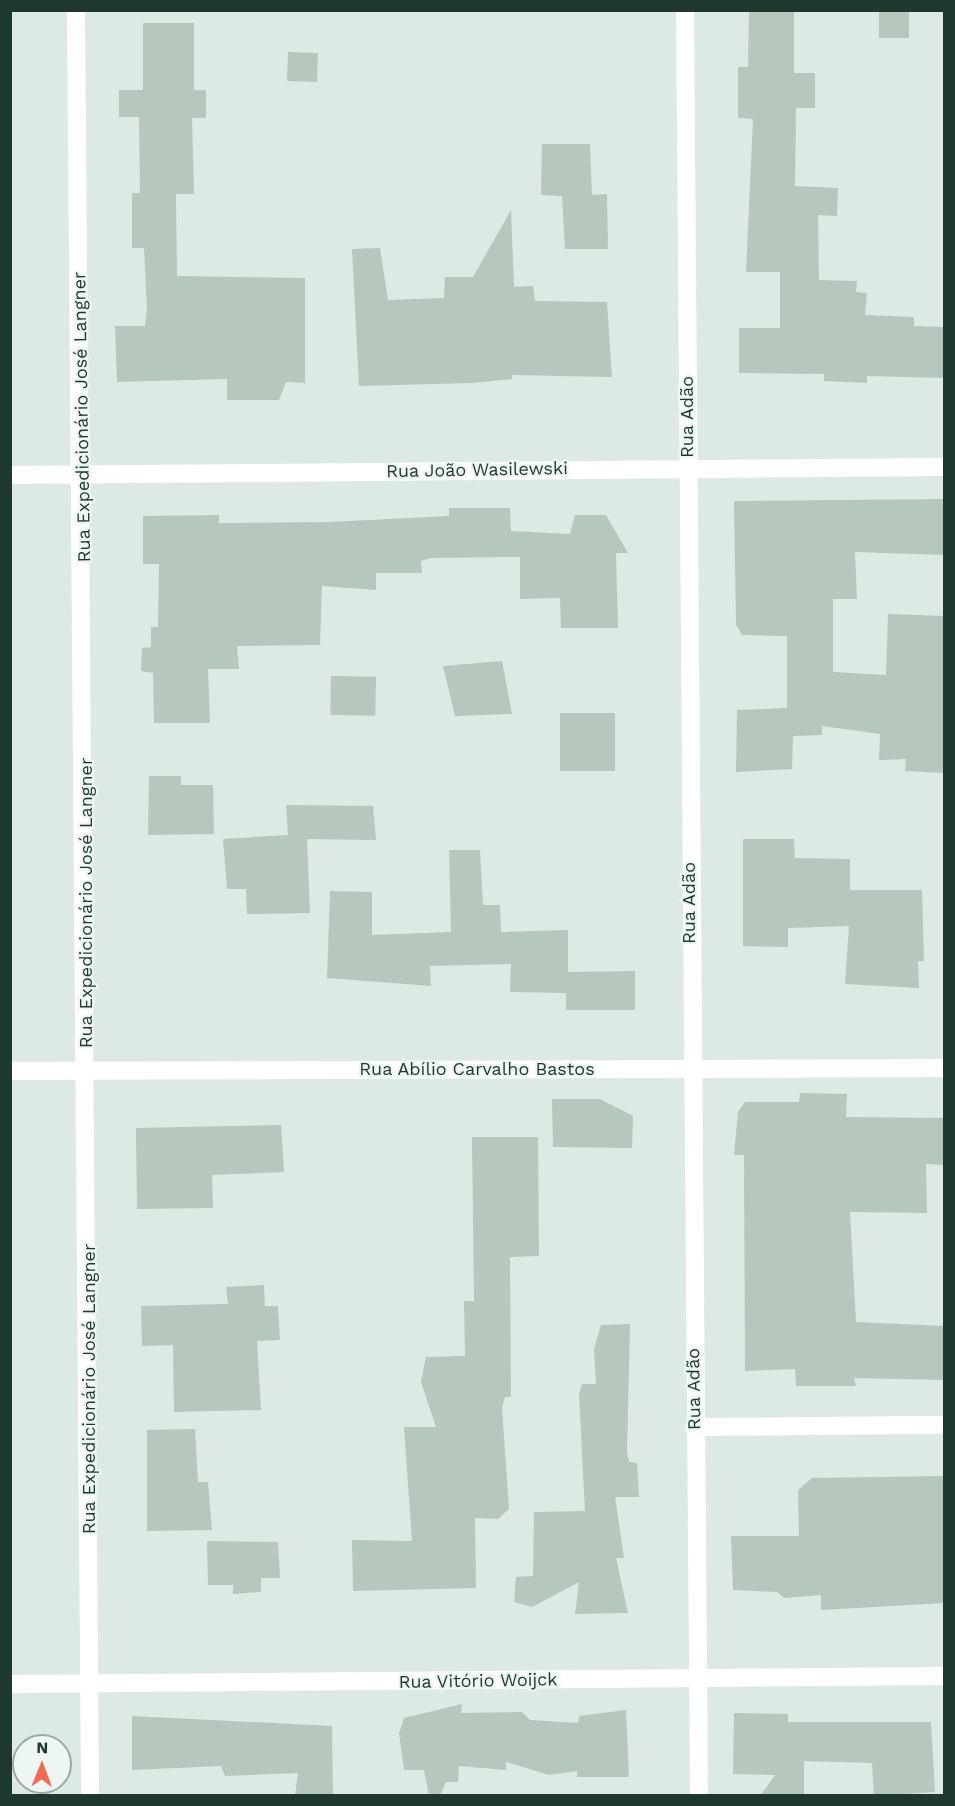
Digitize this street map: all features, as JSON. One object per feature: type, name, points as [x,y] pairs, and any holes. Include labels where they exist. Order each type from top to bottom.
[{"type":"street","name":"Rua Expedicionário José Langner","points":[[76,10],[88,1070],[90,1796]]},
{"type":"street","name":"Rua Adão","points":[[685,10],[690,1068],[699,1796]]},
{"type":"street","name":"Rua João Wasilewski","points":[[10,475],[83,477],[687,466],[945,467]]},
{"type":"street","name":"Rua Abílio Carvalho Bastos","points":[[10,1071],[945,1068]]},
{"type":"street","points":[[694,1427],[945,1425]]},
{"type":"street","name":"Rua Vitório Woijck","points":[[10,1684],[945,1676]]},
{"type":"building","points":[[749,10],[794,10],[794,73],[815,73],[815,108],[796,108],[795,186],[838,188],[837,216],[818,215],[819,280],[857,281],[856,292],[867,293],[865,315],[914,317],[914,326],[943,327],[943,378],[867,376],[867,383],[824,381],[824,374],[739,373],[739,328],[780,328],[780,272],[746,272],[753,119],[738,118],[738,67],[748,67]]},
{"type":"building","points":[[879,10],[909,10],[909,38],[879,38]]},
{"type":"building","points":[[143,23],[194,23],[194,90],[206,90],[206,118],[192,118],[194,194],[176,194],[177,276],[305,278],[305,383],[286,382],[279,400],[227,400],[227,379],[117,382],[115,326],[145,326],[147,309],[144,248],[132,248],[132,193],[140,193],[139,117],[119,117],[119,90],[143,90]]},
{"type":"building","points":[[288,52],[318,53],[317,82],[287,81]]},
{"type":"building","points":[[542,144],[590,144],[592,195],[607,194],[608,249],[565,249],[562,196],[541,195]]},
{"type":"building","points":[[511,210],[514,287],[533,286],[535,301],[607,302],[612,377],[512,375],[512,379],[472,383],[359,386],[352,249],[380,248],[388,300],[444,298],[445,277],[473,277]]},
{"type":"building","points":[[945,499],[945,555],[855,552],[857,599],[833,599],[833,672],[886,675],[888,614],[945,616],[945,773],[905,771],[906,759],[879,760],[880,734],[822,726],[822,735],[793,736],[792,769],[736,772],[737,710],[787,708],[787,636],[742,635],[736,625],[734,501]]},
{"type":"building","points":[[449,508],[510,508],[511,531],[570,534],[575,515],[606,515],[628,553],[616,553],[618,628],[561,628],[560,598],[520,599],[520,557],[431,558],[421,561],[422,573],[376,573],[376,590],[322,586],[320,645],[237,646],[239,669],[208,669],[210,723],[154,723],[153,673],[141,671],[142,648],[151,647],[151,627],[158,627],[159,564],[143,564],[143,516],[219,515],[219,523],[329,522],[449,516]]},
{"type":"building","points":[[502,661],[512,714],[455,716],[443,666]]},
{"type":"building","points":[[331,676],[376,677],[375,716],[330,715]]},
{"type":"building","points":[[560,713],[615,713],[615,771],[560,771]]},
{"type":"building","points":[[149,776],[181,776],[181,785],[213,785],[214,834],[148,835]]},
{"type":"building","points":[[286,805],[373,806],[376,840],[307,839],[310,913],[247,914],[246,889],[227,889],[223,839],[288,835]]},
{"type":"building","points":[[743,839],[794,839],[795,858],[850,859],[850,890],[922,890],[924,961],[918,961],[919,988],[845,984],[849,926],[788,928],[788,947],[743,946]]},
{"type":"building","points":[[449,850],[480,850],[483,905],[500,905],[501,932],[568,930],[568,972],[635,971],[635,1010],[566,1010],[566,993],[510,992],[511,964],[430,966],[431,986],[327,978],[330,891],[372,892],[372,935],[451,932]]},
{"type":"building","points":[[800,1093],[847,1094],[846,1117],[945,1118],[945,1165],[926,1164],[927,1213],[850,1212],[856,1322],[945,1326],[945,1380],[854,1378],[856,1386],[796,1386],[795,1369],[745,1371],[744,1155],[734,1155],[738,1112],[745,1102],[799,1102]]},
{"type":"building","points":[[552,1099],[600,1099],[633,1116],[632,1148],[553,1147]]},
{"type":"building","points":[[281,1125],[284,1172],[212,1175],[213,1208],[137,1209],[136,1128]]},
{"type":"building","points":[[472,1137],[538,1137],[539,1256],[510,1257],[511,1397],[505,1397],[502,1408],[509,1509],[498,1519],[475,1518],[476,1588],[353,1591],[352,1540],[412,1541],[404,1427],[436,1427],[421,1382],[426,1357],[465,1356],[464,1301],[474,1301]]},
{"type":"building","points":[[264,1285],[265,1306],[278,1306],[280,1340],[257,1341],[261,1410],[174,1412],[173,1345],[142,1346],[141,1306],[228,1304],[226,1287]]},
{"type":"building","points":[[630,1324],[627,1452],[629,1462],[637,1463],[639,1497],[615,1497],[624,1558],[616,1558],[628,1613],[575,1614],[579,1582],[532,1607],[514,1602],[516,1577],[533,1576],[534,1512],[585,1511],[579,1394],[582,1384],[596,1384],[594,1349],[601,1325]]},
{"type":"building","points":[[195,1429],[198,1482],[208,1482],[212,1530],[147,1531],[147,1430]]},
{"type":"building","points":[[945,1476],[945,1603],[821,1610],[821,1595],[784,1598],[777,1592],[733,1590],[731,1536],[799,1536],[798,1490],[812,1478]]},
{"type":"building","points":[[207,1541],[278,1542],[280,1578],[261,1578],[261,1592],[233,1594],[233,1585],[208,1585]]},
{"type":"building","points":[[462,1704],[461,1713],[522,1712],[530,1720],[578,1723],[579,1716],[626,1710],[629,1777],[577,1777],[577,1771],[549,1775],[506,1762],[506,1770],[459,1766],[458,1782],[446,1782],[440,1796],[429,1796],[424,1770],[404,1770],[399,1733],[404,1718]]},
{"type":"building","points":[[734,1713],[788,1714],[788,1722],[931,1722],[935,1792],[874,1796],[872,1763],[804,1761],[804,1796],[760,1796],[775,1775],[733,1774]]},
{"type":"building","points":[[132,1716],[332,1726],[333,1796],[295,1796],[298,1773],[225,1776],[221,1766],[132,1770]]}]
